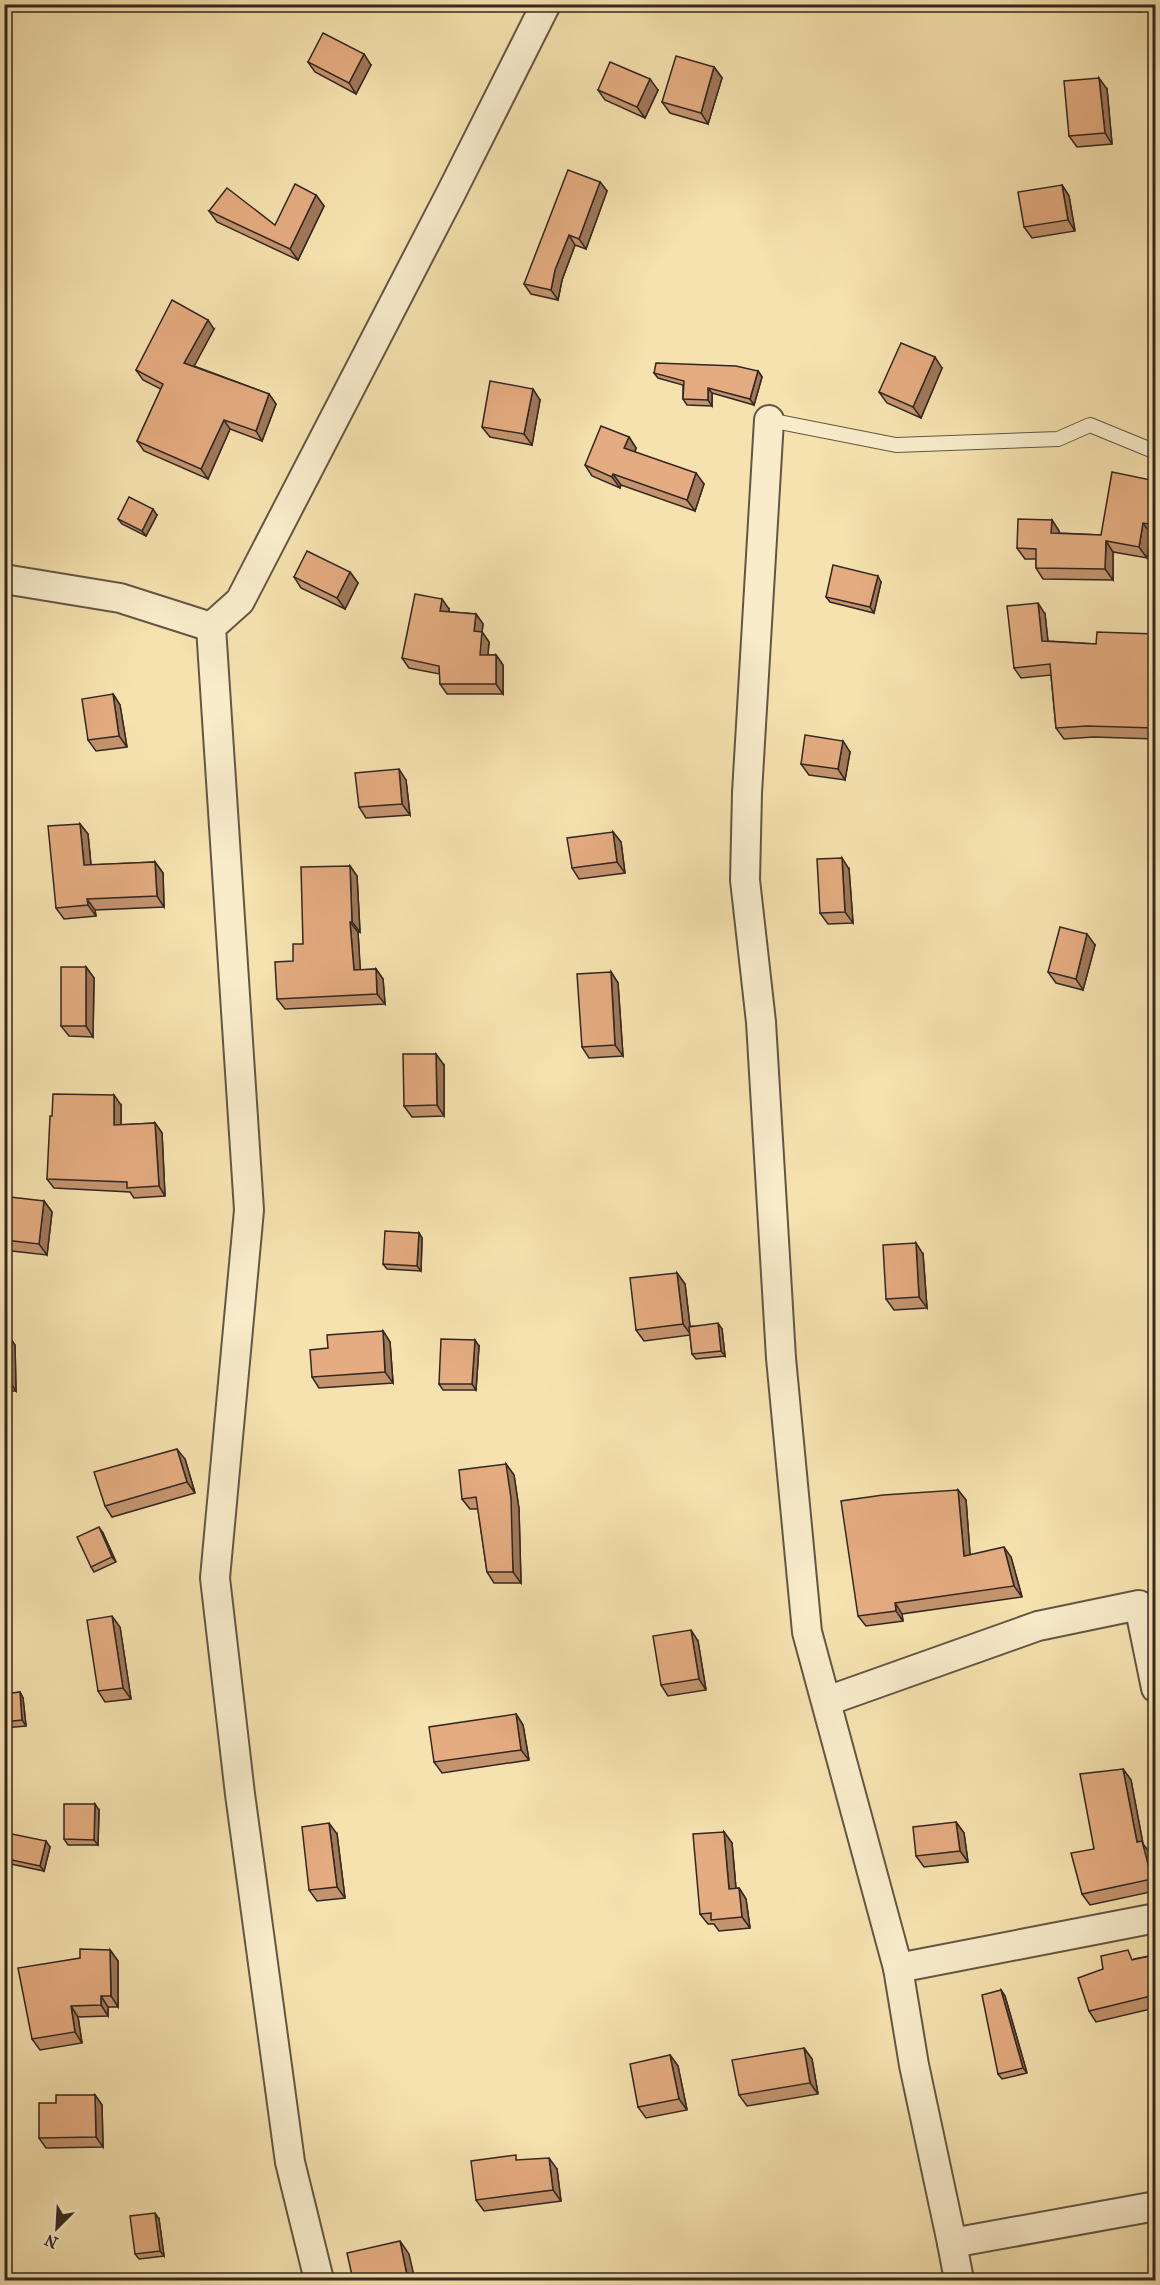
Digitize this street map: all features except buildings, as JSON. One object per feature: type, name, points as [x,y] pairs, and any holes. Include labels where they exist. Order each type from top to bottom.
[{"type":"street","points":[[211,627],[240,601],[546,4]]},
{"type":"street","points":[[769,420],[747,793],[745,880],[761,1022],[781,1358],[807,1632],[898,1968],[914,2065],[959,2280]]},
{"type":"street","points":[[4,579],[120,598],[211,627]]},
{"type":"street","points":[[211,627],[249,1210],[215,1578],[241,1806],[290,2162],[319,2280]]},
{"type":"street","points":[[826,1701],[1038,1626],[1139,1605],[1155,1688]]},
{"type":"street","points":[[898,1968],[1155,1918]]},
{"type":"street","points":[[952,2243],[1155,2206]]},
{"type":"lane","points":[[769,420],[896,445],[1058,439],[1090,425],[1155,452]]}]
